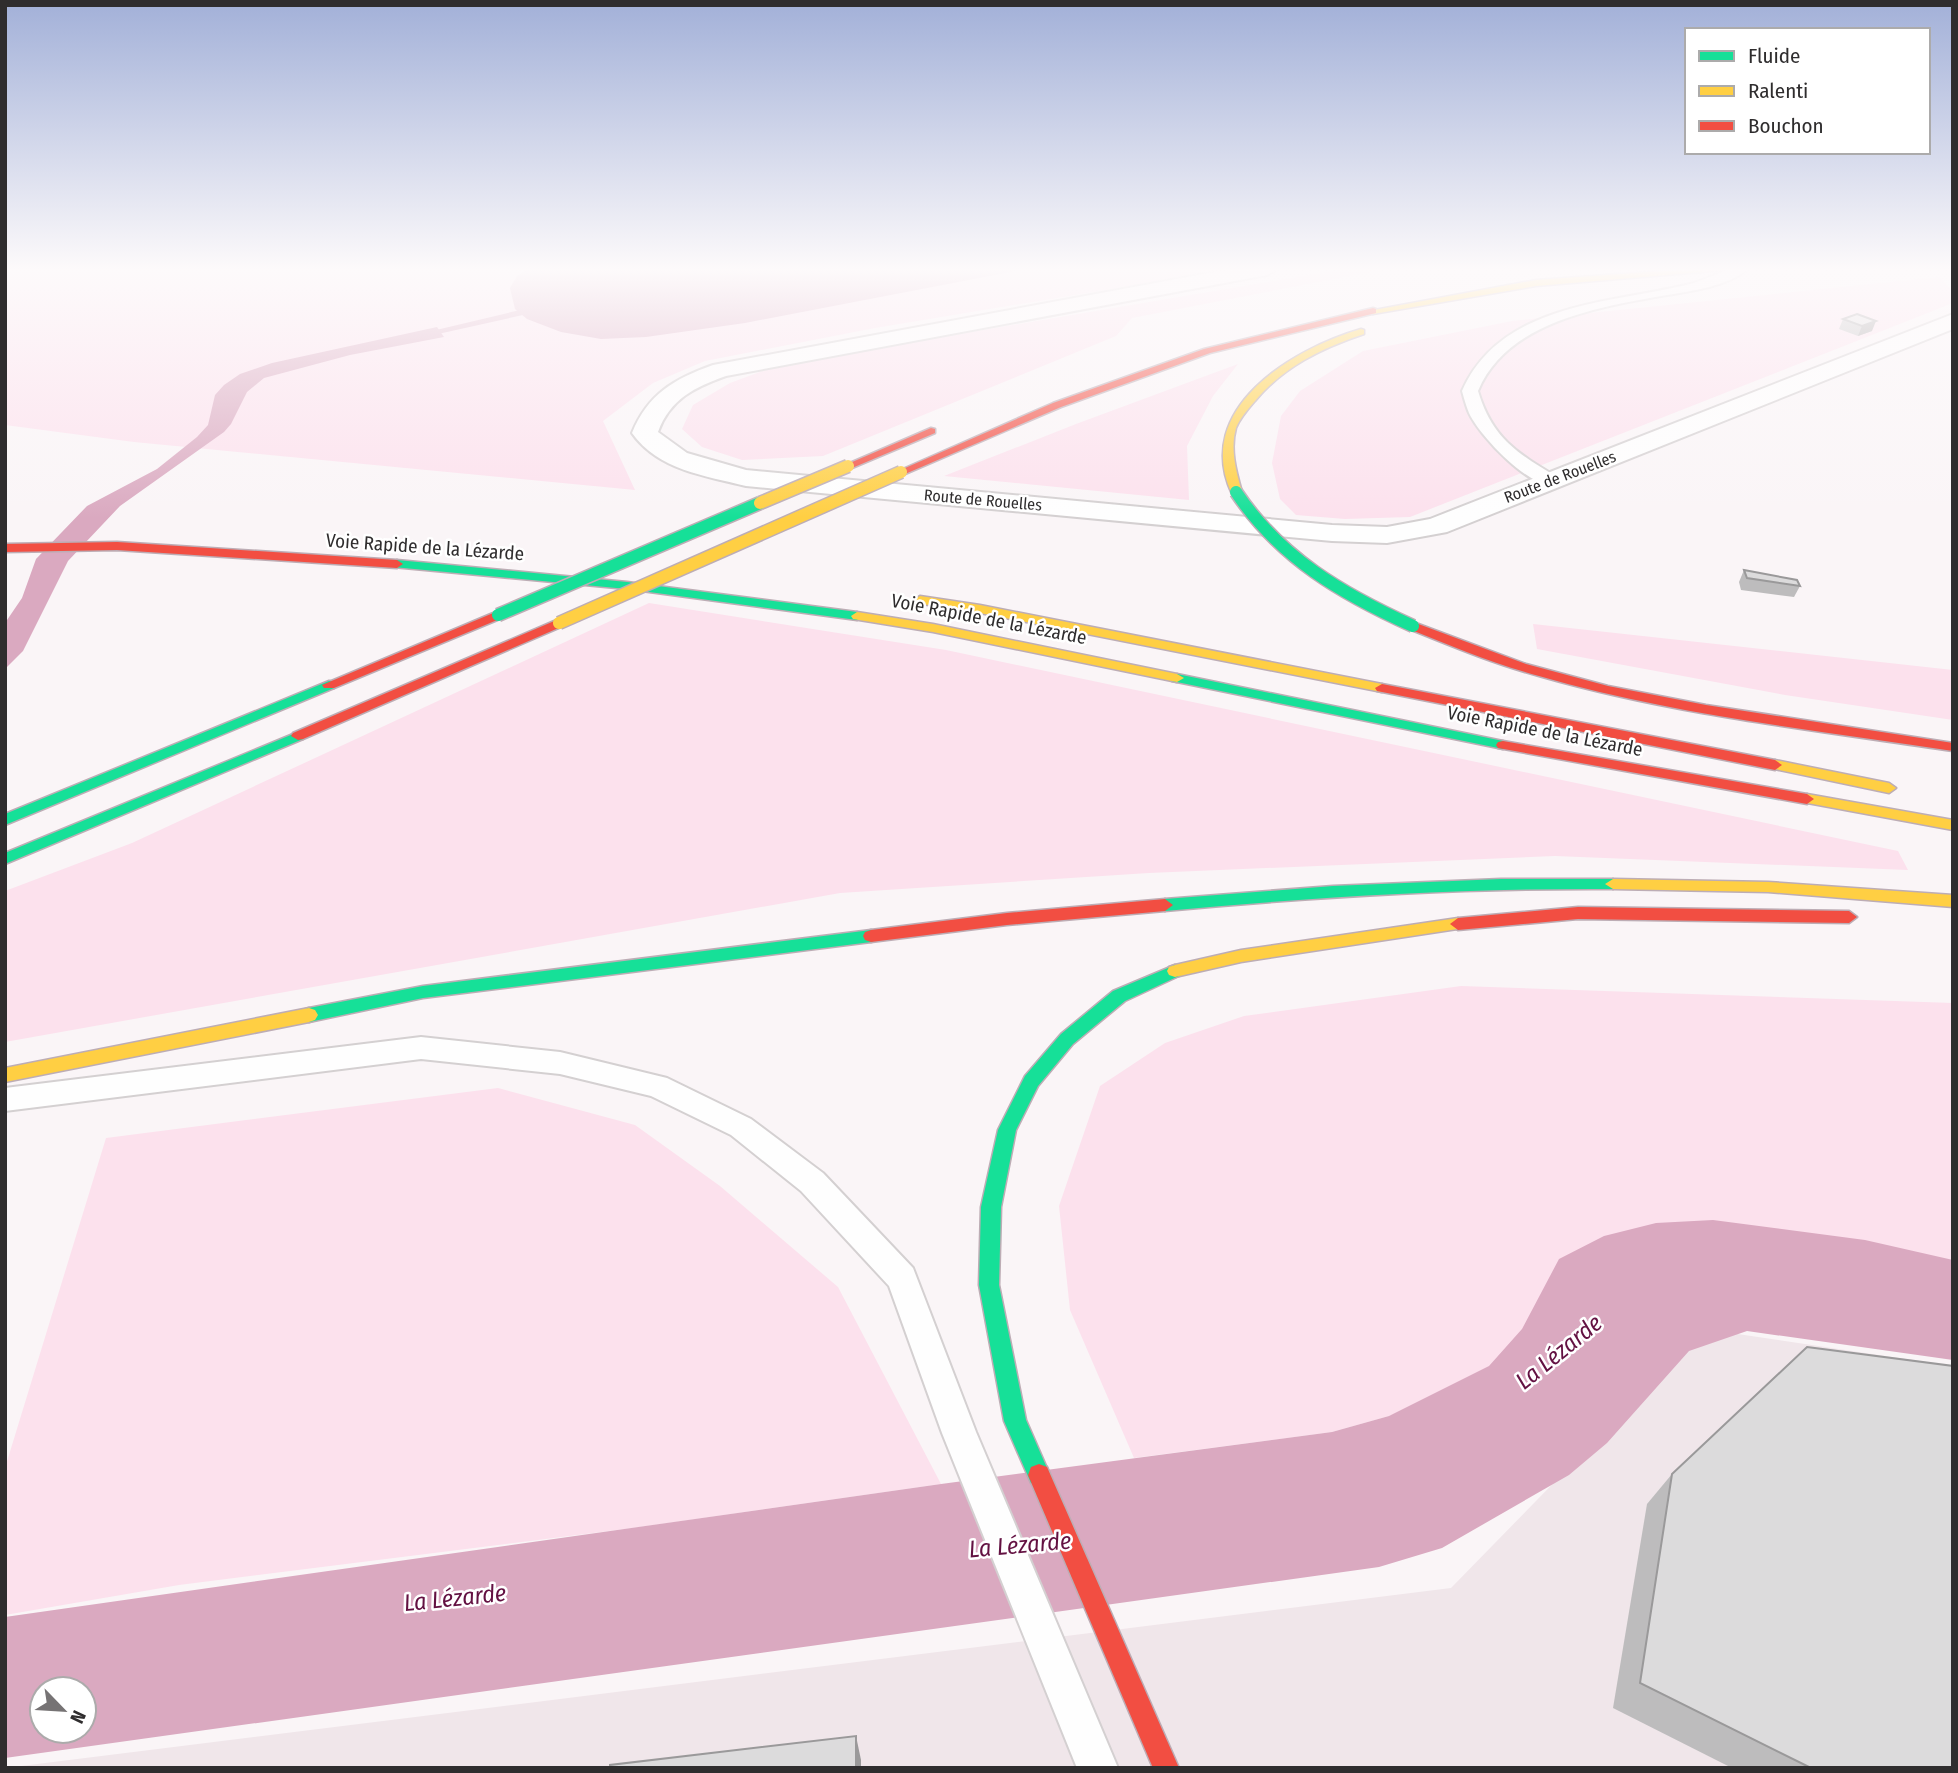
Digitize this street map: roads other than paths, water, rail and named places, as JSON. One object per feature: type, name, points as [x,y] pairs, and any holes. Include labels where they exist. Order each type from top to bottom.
[{"type":"highway","points":[[5,859],[252,756],[1057,405],[1205,352]]},
{"type":"highway","points":[[1313,352],[1283,366],[1250,398],[1231,427],[1228,462],[1236,492],[1258,526],[1292,558],[1344,593],[1413,626],[1503,661],[1578,683],[1953,747]]},
{"type":"highway","points":[[5,820],[498,615],[949,423]]},
{"type":"highway","name":"Voie Rapide de la Lézarde","points":[[5,548],[117,546],[469,569],[754,601],[933,628],[1554,755],[1953,825]]},
{"type":"highway","points":[[583,558],[720,572]]},
{"type":"highway","name":"Voie Rapide de la Lézarde","points":[[898,597],[993,612],[1900,791]]},
{"type":"highway","points":[[5,814],[90,786]]},
{"type":"highway","points":[[5,1075],[423,992],[1021,917],[1319,891],[1508,881],[1768,887],[1953,901]]},
{"type":"highway","points":[[1166,1768],[1014,1421],[989,1285],[991,1207],[1007,1130],[1031,1081],[1067,1039],[1119,996],[1167,973],[1241,956],[1448,925],[1578,913],[1870,917]]},
{"type":"street","name":"Route de Rouelles","points":[[821,352],[721,370],[690,381],[656,406],[645,433],[655,445],[670,454],[704,467],[746,478],[1332,533],[1387,534],[1437,526],[1876,352]]},
{"type":"lane","points":[[1498,352],[1479,370],[1470,391],[1476,414],[1509,455],[1551,481]]},
{"type":"lane","points":[[5,1100],[421,1048],[560,1063],[657,1086],[741,1127],[812,1182],[902,1278],[959,1433],[1098,1768]]},
{"type":"water","points":[[324,352],[367,352],[264,378],[247,392],[224,432],[120,506],[68,561],[23,651],[5,669],[5,623],[22,598],[36,559],[87,506],[157,469],[197,437],[208,425],[215,395],[224,385],[240,374],[272,363]]},
{"type":"water","name":"La Lézarde","points":[[1713,1220],[1865,1240],[1953,1260],[1953,1360],[1747,1331],[1689,1351],[1607,1443],[1569,1475],[1442,1548],[1379,1567],[5,1758],[5,1617],[941,1484],[1332,1432],[1389,1416],[1489,1366],[1522,1329],[1559,1259],[1604,1236],[1656,1223]]}]
